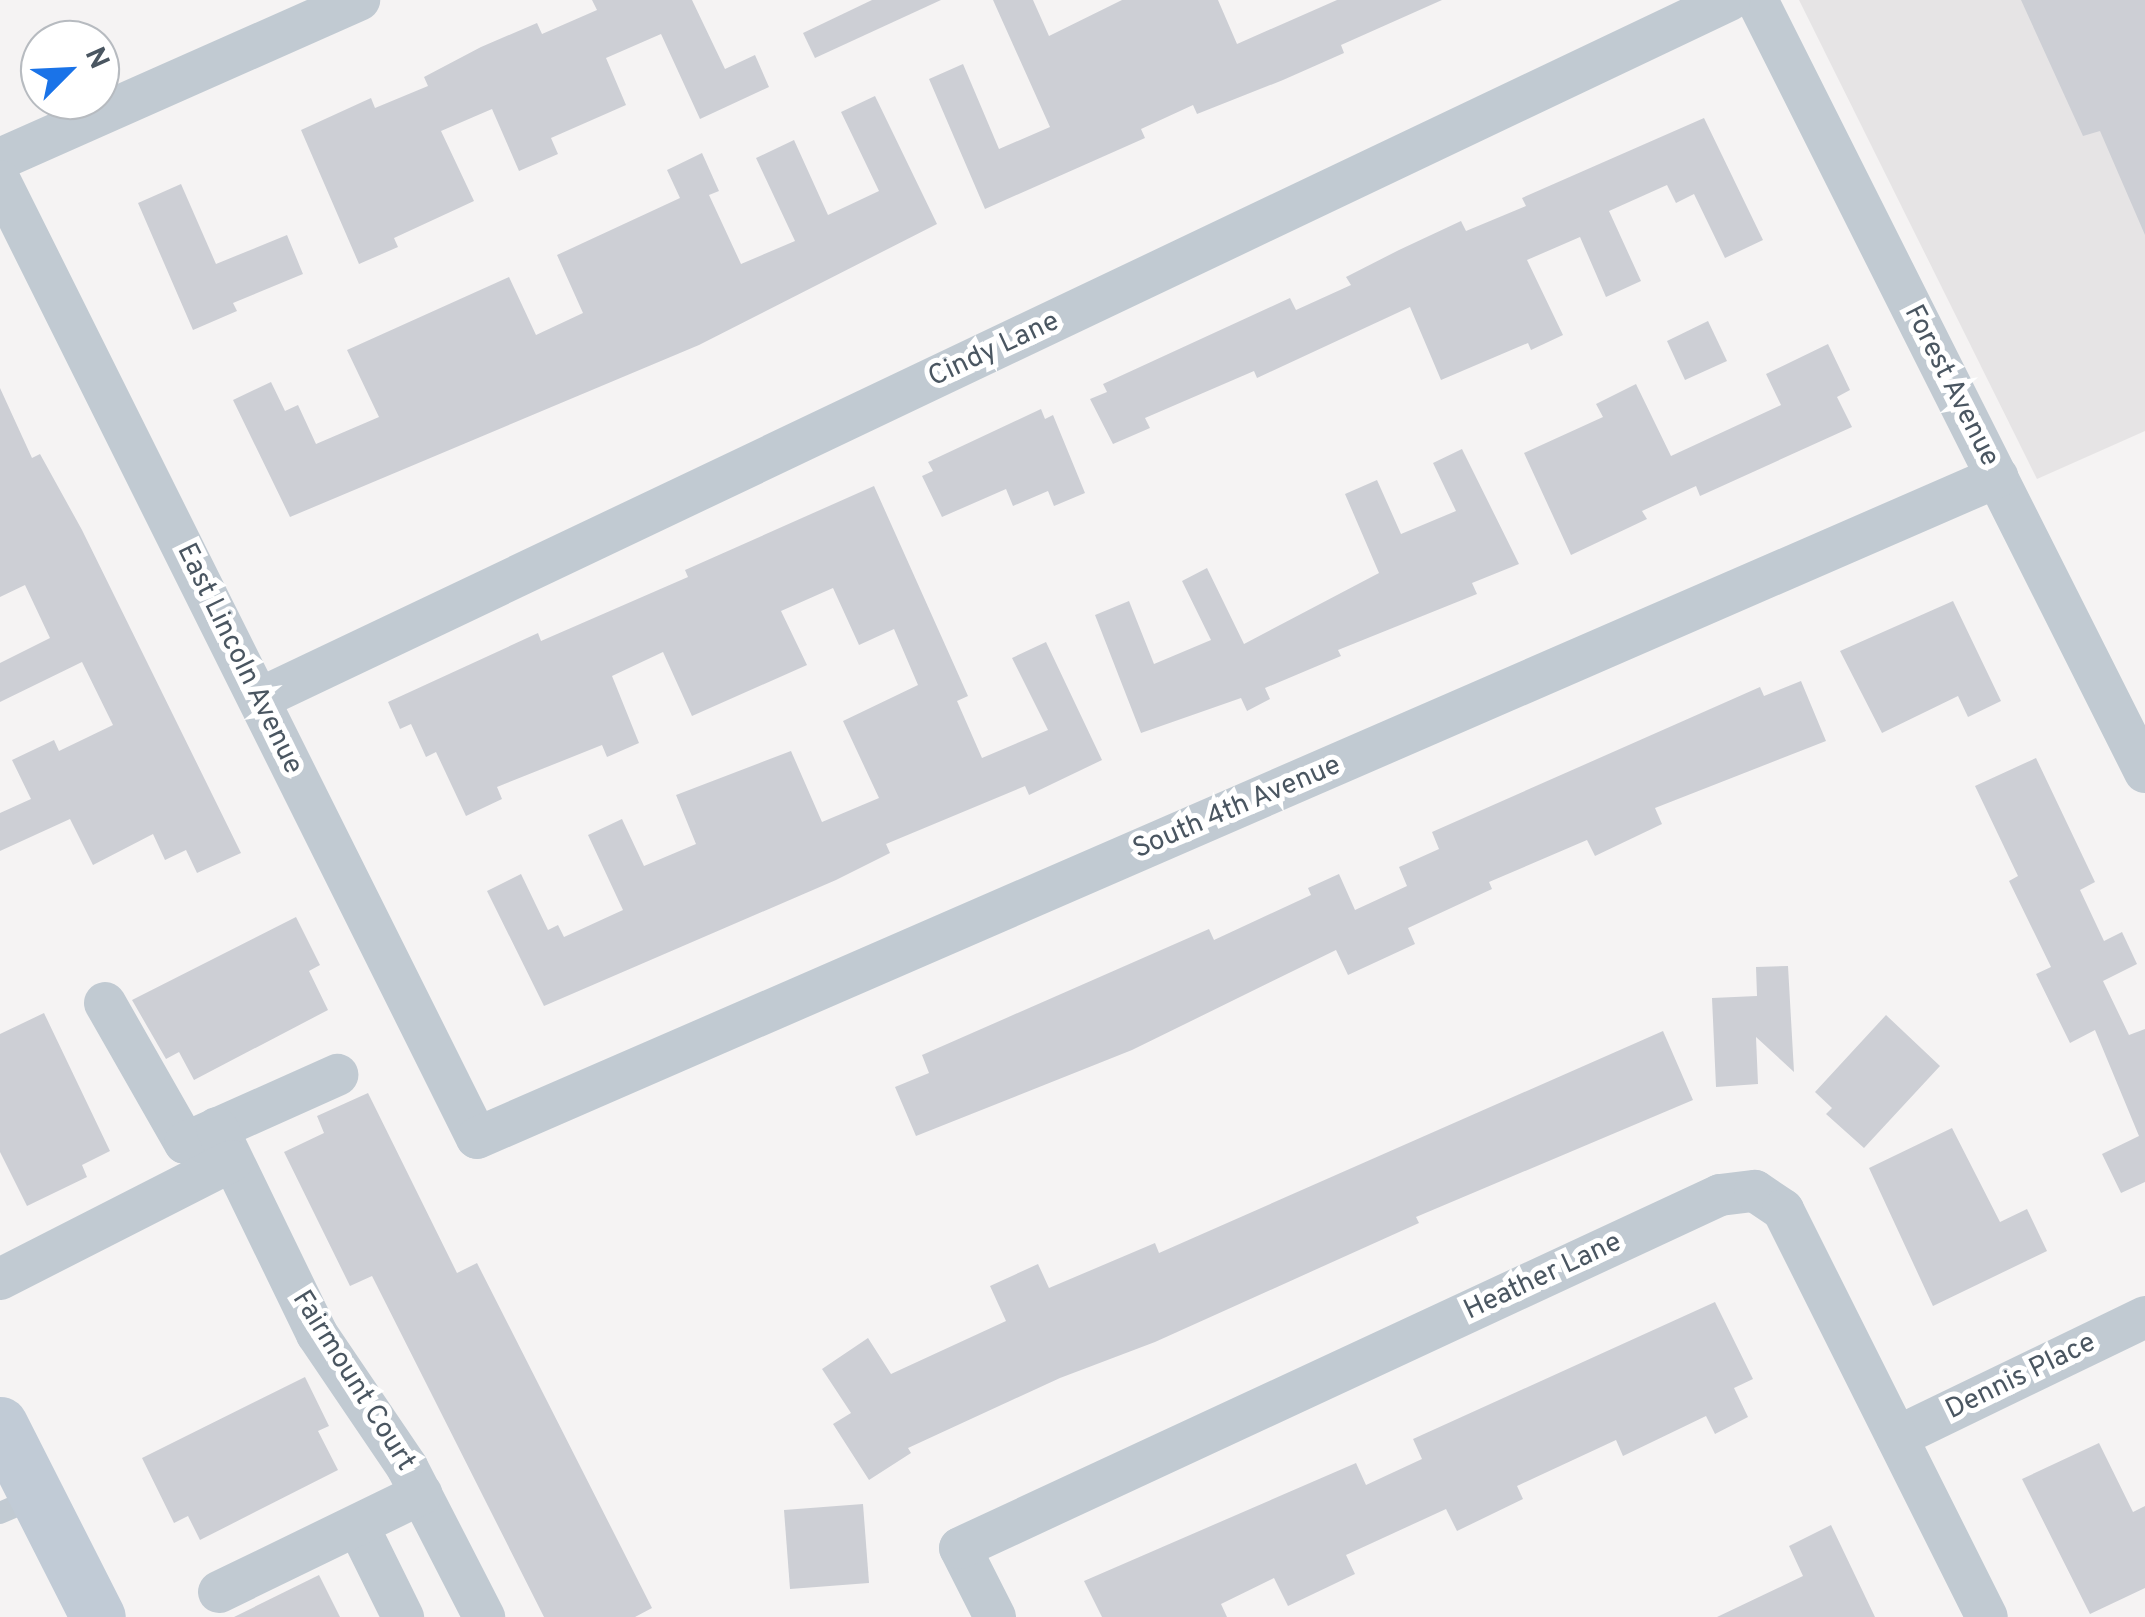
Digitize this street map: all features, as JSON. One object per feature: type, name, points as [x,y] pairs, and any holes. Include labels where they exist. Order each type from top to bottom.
[{"type":"main road","points":[[0,1424],[18,1505],[98,1617]]},
{"type":"street","points":[[0,160],[359,0]]},
{"type":"street","name":"Cindy Lane","points":[[258,700],[1729,0]]},
{"type":"street","name":"Forest Avenue","points":[[1757,0],[1997,477],[2133,720],[2145,772]]},
{"type":"street","name":"East Lincoln Avenue","points":[[0,181],[477,1138]]},
{"type":"street","name":"South 4th Avenue","points":[[477,1138],[1997,477]]},
{"type":"street","points":[[105,1003],[184,1142],[224,1145]]},
{"type":"street","points":[[0,1279],[337,1074]]},
{"type":"street","name":"Fairmount Court","points":[[224,1145],[317,1334],[422,1494],[484,1617]]},
{"type":"street","name":"Heather Lane","points":[[995,1617],[960,1548],[1720,1195],[1755,1191],[1784,1210],[1986,1617]]},
{"type":"street","name":"Dennis Place","points":[[1897,1438],[2145,1318]]},
{"type":"street","name":"Fairmount Court","points":[[219,1592],[422,1494]]},
{"type":"street","points":[[358,1526],[403,1617]]},
{"type":"shaded area","points":[[1799,0],[2145,0],[2145,431],[2037,479]]},
{"type":"building","points":[[592,0],[692,0],[725,69],[755,55],[769,87],[700,119],[661,34],[606,58],[626,105],[551,138],[558,154],[519,171],[492,109],[441,131],[474,201],[394,238],[398,247],[359,264],[301,130],[371,98],[375,108],[428,86],[424,77],[481,47],[537,23],[542,34],[597,10]]},
{"type":"building","points":[[872,0],[941,0],[815,58],[803,33]]},
{"type":"building","points":[[993,0],[1033,0],[1049,36],[1122,0],[1218,0],[1237,44],[1337,0],[1442,0],[1341,45],[1344,53],[1283,80],[1197,114],[1193,105],[1141,129],[1145,138],[985,209],[929,79],[963,64],[999,149],[1050,127]]},
{"type":"building","points":[[2021,0],[2145,0],[2145,235],[2100,131],[2083,136]]},
{"type":"building","points":[[875,96],[937,224],[699,345],[290,517],[233,400],[271,382],[285,411],[298,405],[316,444],[379,417],[347,350],[509,277],[536,335],[583,313],[557,255],[680,198],[667,170],[702,153],[719,191],[709,195],[741,264],[795,241],[756,158],[794,140],[828,215],[879,191],[841,112]]},
{"type":"building","points":[[1704,118],[1763,240],[1725,258],[1694,194],[1676,203],[1667,185],[1609,211],[1641,281],[1606,297],[1580,237],[1527,260],[1563,335],[1531,350],[1528,343],[1441,380],[1410,307],[1257,378],[1254,371],[1145,418],[1150,428],[1113,444],[1090,399],[1107,392],[1103,384],[1290,298],[1296,310],[1351,285],[1346,277],[1399,250],[1461,221],[1466,231],[1526,206],[1522,198]]},
{"type":"building","points":[[181,184],[216,264],[287,235],[303,274],[233,303],[237,311],[193,330],[138,203]]},
{"type":"building","points":[[1708,321],[1727,361],[1685,380],[1667,341]]},
{"type":"building","points":[[1828,344],[1850,390],[1837,397],[1852,427],[1700,496],[1696,486],[1642,511],[1647,519],[1571,555],[1524,453],[1603,417],[1596,404],[1636,384],[1671,456],[1781,405],[1766,374]]},
{"type":"building","points":[[0,388],[32,458],[40,454],[82,530],[241,853],[197,873],[186,850],[165,860],[153,834],[93,865],[70,819],[0,851],[0,813],[31,799],[12,760],[54,740],[59,751],[113,725],[82,662],[0,702],[0,663],[50,638],[25,585],[0,597]]},
{"type":"building","points":[[1041,409],[1045,419],[1053,415],[1085,493],[1054,506],[1048,491],[1013,506],[1006,489],[942,517],[922,476],[933,471],[928,462]]},
{"type":"building","points":[[1462,449],[1519,564],[1472,583],[1477,594],[1338,650],[1341,656],[1265,688],[1270,699],[1247,711],[1241,698],[1141,733],[1095,615],[1129,601],[1154,664],[1211,640],[1182,581],[1207,568],[1244,644],[1379,573],[1345,494],[1377,480],[1401,534],[1456,511],[1433,463]]},
{"type":"building","points":[[874,486],[968,696],[957,701],[982,758],[1048,730],[1012,658],[1046,642],[1102,760],[1029,795],[1025,786],[886,844],[890,853],[836,880],[544,1006],[487,891],[521,874],[548,930],[558,925],[564,937],[623,910],[588,835],[622,819],[644,866],[696,844],[676,795],[791,751],[822,822],[879,798],[843,721],[918,685],[894,629],[859,645],[833,588],[781,611],[807,665],[692,716],[663,652],[612,676],[639,743],[607,757],[602,745],[497,787],[502,799],[466,816],[436,752],[426,757],[411,724],[400,729],[388,702],[538,633],[541,641],[688,577],[685,570]]},
{"type":"building","points":[[1953,601],[2001,701],[1968,717],[1958,696],[1882,733],[1840,651]]},
{"type":"building","points":[[1801,681],[1826,741],[1655,808],[1662,824],[1595,856],[1587,840],[1489,882],[1492,889],[1408,928],[1415,944],[1348,975],[1336,950],[1132,1050],[916,1136],[895,1087],[929,1073],[922,1055],[1209,929],[1214,940],[1311,895],[1308,888],[1339,874],[1355,910],[1407,886],[1399,867],[1439,849],[1432,832],[1760,687],[1764,696]]},
{"type":"building","points":[[2036,758],[2095,882],[2080,890],[2104,941],[2122,932],[2137,964],[2103,981],[2129,1035],[2145,1029],[2145,1182],[2121,1193],[2102,1154],[2139,1136],[2095,1030],[2070,1043],[2036,974],[2051,967],[2009,881],[2018,876],[1975,786]]},
{"type":"building","points":[[296,917],[320,965],[309,971],[328,1010],[194,1080],[179,1052],[166,1059],[132,1000]]},
{"type":"building","points":[[1788,966],[1794,1072],[1756,1037],[1758,1084],[1716,1087],[1712,998],[1757,996],[1756,967]]},
{"type":"building","points":[[44,1013],[110,1151],[82,1165],[87,1177],[27,1206],[0,1152],[0,1034]]},
{"type":"building","points":[[1886,1015],[1940,1066],[1864,1148],[1826,1114],[1832,1108],[1815,1092]]},
{"type":"building","points":[[1663,1031],[1693,1100],[1416,1217],[1419,1223],[908,1448],[911,1453],[869,1480],[833,1424],[851,1413],[822,1369],[868,1338],[891,1374],[1006,1321],[990,1286],[1038,1264],[1049,1288],[1155,1243],[1159,1253]]},
{"type":"building","points":[[368,1093],[457,1273],[477,1263],[652,1608],[635,1617],[544,1617],[372,1276],[350,1286],[284,1152],[324,1133],[317,1116]]},
{"type":"building","points":[[1952,1128],[2000,1222],[2027,1209],[2047,1251],[1933,1306],[1869,1168]]},
{"type":"building","points":[[1715,1302],[1753,1379],[1734,1388],[1748,1417],[1715,1434],[1706,1416],[1623,1456],[1616,1440],[1517,1486],[1523,1499],[1457,1531],[1446,1509],[1346,1555],[1355,1574],[1288,1606],[1274,1578],[1221,1604],[1227,1617],[1102,1617],[1084,1581],[1356,1463],[1366,1485],[1422,1459],[1413,1439]]},
{"type":"building","points":[[305,1377],[329,1426],[318,1431],[338,1470],[200,1540],[188,1516],[174,1523],[142,1458]]},
{"type":"building","points":[[2099,1443],[2133,1512],[2145,1506],[2145,1588],[2090,1614],[2022,1479]]},
{"type":"building","points":[[863,1504],[869,1583],[790,1589],[784,1510]]},
{"type":"building","points":[[1831,1525],[1875,1617],[1717,1617],[1803,1576],[1789,1546]]},
{"type":"building","points":[[319,1575],[340,1617],[234,1617]]}]
